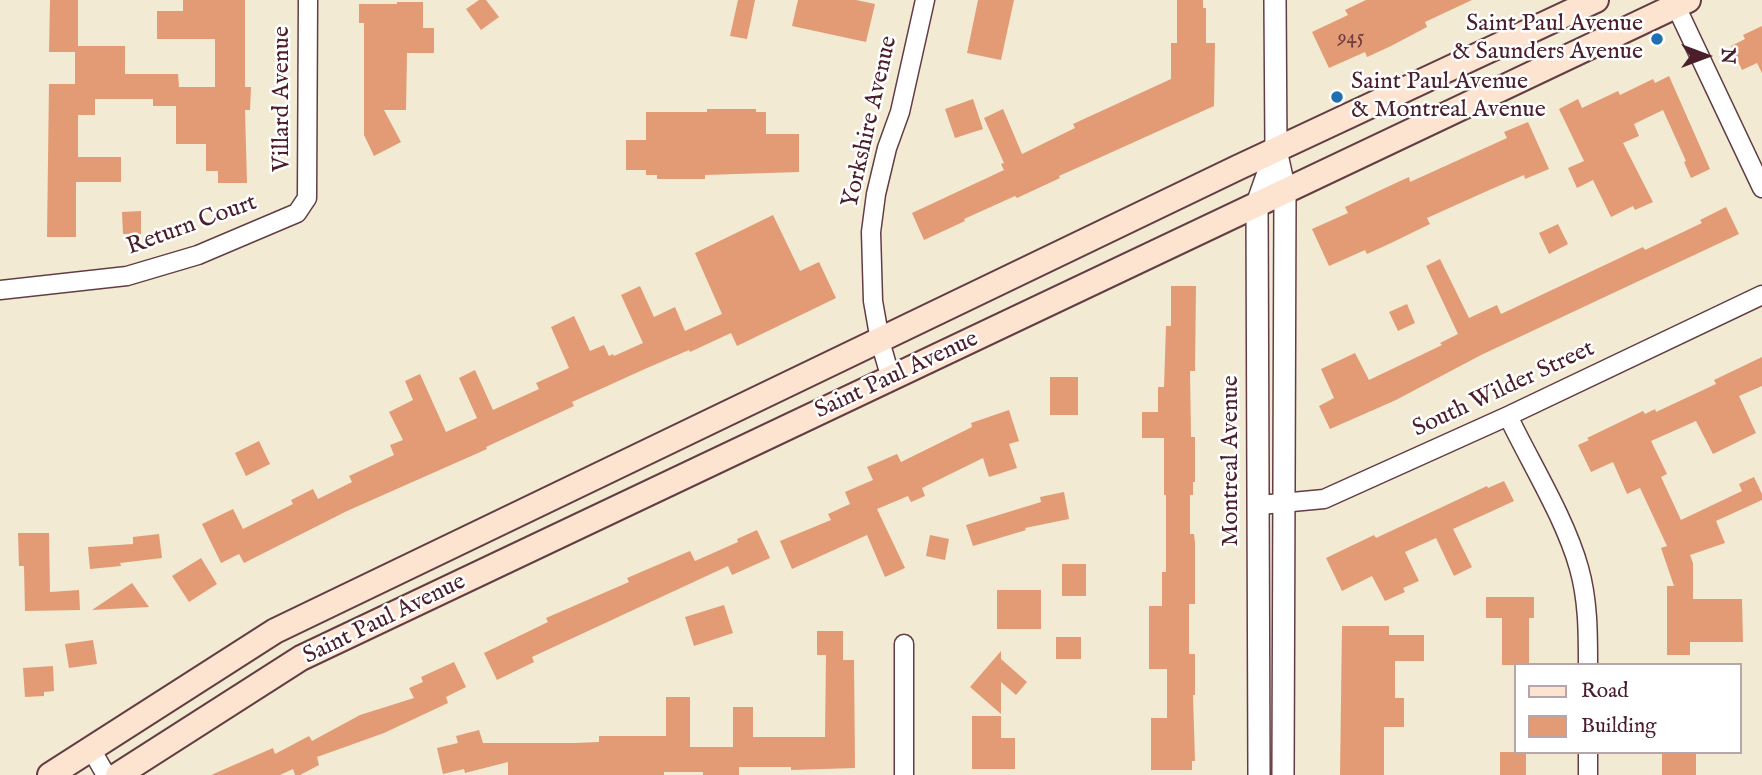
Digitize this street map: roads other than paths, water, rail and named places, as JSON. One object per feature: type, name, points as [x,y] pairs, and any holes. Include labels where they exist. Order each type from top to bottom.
[{"type":"main road","name":"Saint Paul Avenue","points":[[50,775],[275,632],[1276,150],[1596,0]]},
{"type":"main road","name":"Saint Paul Avenue","points":[[118,775],[301,658],[1679,2]]},
{"type":"street","name":"Villard Avenue","points":[[307,198],[308,0]]},
{"type":"street","name":"Yorkshire Avenue","points":[[891,379],[880,341],[871,279],[871,232],[876,194],[887,148],[900,112],[925,0]]},
{"type":"street","name":"Montreal Avenue","points":[[1275,0],[1276,150],[1285,191],[1283,775]]},
{"type":"street","points":[[1679,2],[1762,188]]},
{"type":"street","name":"Montreal Avenue","points":[[1259,775],[1257,204],[1276,150]]},
{"type":"street","name":"Return Court","points":[[0,290],[127,276],[198,255],[297,213],[307,198]]},
{"type":"street","name":"South Wilder Street","points":[[1260,505],[1324,499],[1508,416],[1762,295]]},
{"type":"street","points":[[1508,416],[1569,539],[1579,568],[1588,620],[1588,663]]},
{"type":"street","points":[[904,644],[904,775]]},
{"type":"street","points":[[91,749],[106,775]]},
{"type":"street","points":[[1588,754],[1588,775]]},
{"type":"place","name":"Saint Paul Avenue & Saunders Avenue","points":[[1657,39]]},
{"type":"place","name":"Saint Paul Avenue & Montreal Avenue","points":[[1337,97]]}]
